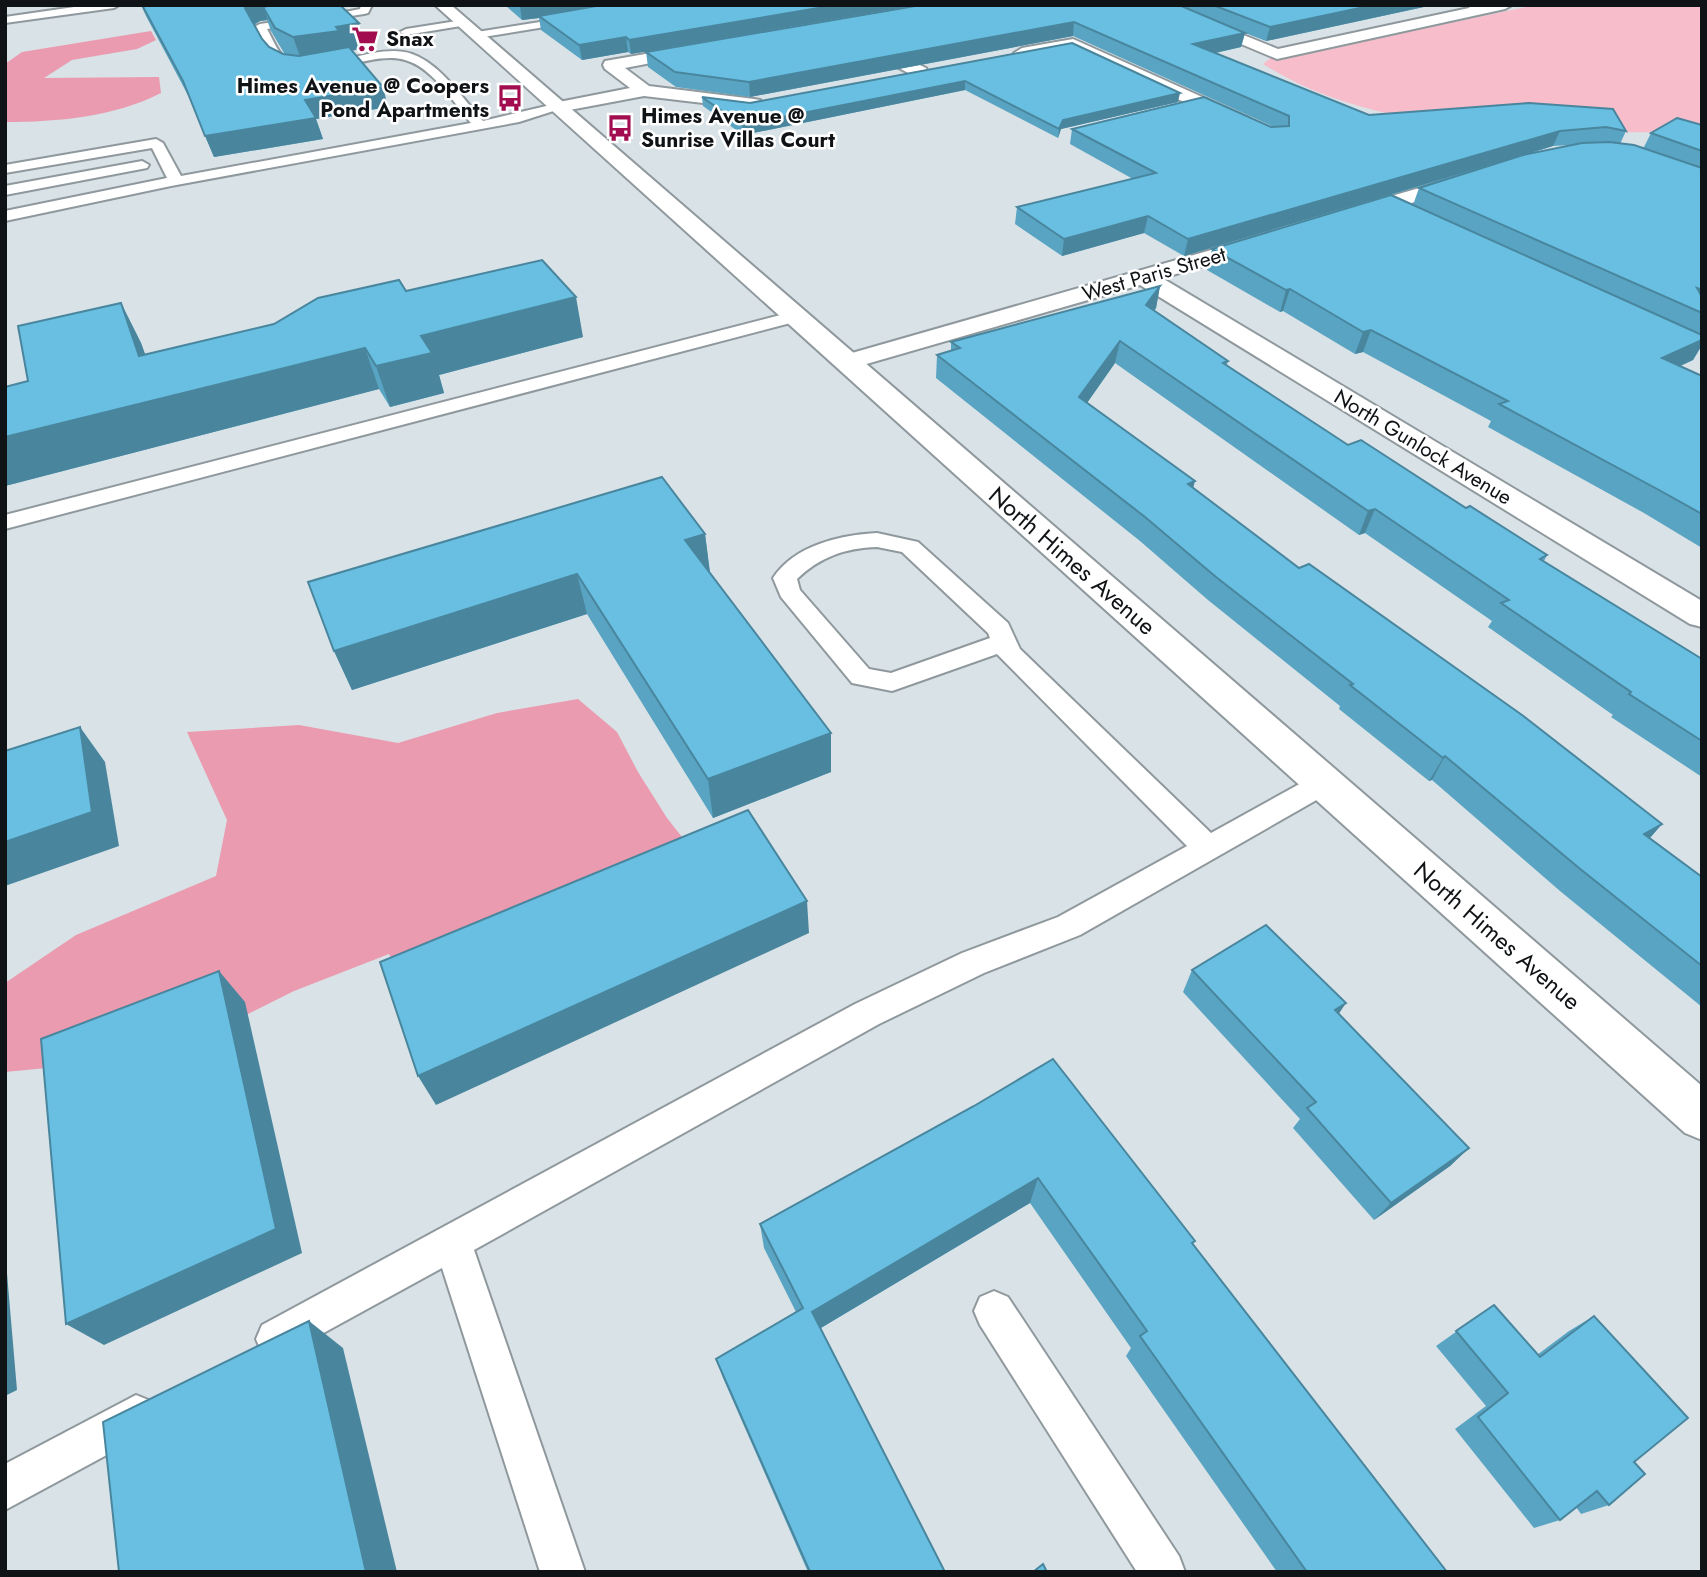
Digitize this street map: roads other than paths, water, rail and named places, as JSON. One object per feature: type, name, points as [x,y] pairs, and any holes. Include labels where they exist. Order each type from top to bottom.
[{"type":"street","points":[[1155,5],[1277,54],[1476,8],[1506,5]]},
{"type":"street","name":"North Himes Avenue","points":[[461,21],[1702,1117]]},
{"type":"street","points":[[854,38],[927,71],[894,77]]},
{"type":"street","points":[[1010,55],[1073,44],[1263,132]]},
{"type":"street","points":[[644,92],[611,65],[712,48]]},
{"type":"street","points":[[559,107],[644,92],[750,105],[777,100]]},
{"type":"street","points":[[1177,111],[1203,104]]},
{"type":"street","points":[[1331,221],[1485,175]]},
{"type":"street","points":[[1384,205],[1421,222]]},
{"type":"street","name":"West Paris Street","points":[[847,362],[1145,278],[1278,237]]},
{"type":"street","name":"North Gunlock Avenue","points":[[1145,278],[1702,616]]},
{"type":"lane","points":[[5,20],[114,5]]},
{"type":"lane","points":[[367,5],[364,11],[350,14],[260,27],[283,62],[300,69],[370,56],[400,55],[420,62],[480,125]]},
{"type":"lane","points":[[406,32],[461,21],[585,18]]},
{"type":"lane","points":[[5,216],[176,181],[480,125],[559,107]]},
{"type":"lane","points":[[5,169],[156,143],[176,181]]},
{"type":"lane","points":[[5,191],[165,160]]},
{"type":"lane","points":[[5,522],[796,316]]},
{"type":"lane","points":[[1005,642],[892,682],[861,677],[789,592],[785,578],[807,557],[857,541],[877,540],[909,547],[999,629],[1005,642],[1009,653],[1018,663],[1207,848]]},
{"type":"lane","points":[[247,1355],[867,1014],[973,963],[1069,926],[1324,783]]},
{"type":"lane","points":[[452,1242],[563,1572]]},
{"type":"lane","points":[[994,1311],[1163,1572]]},
{"type":"lane","points":[[5,1488],[162,1402]]},
{"type":"place","name":"Snax","points":[[365,39]]},
{"type":"place","name":"Himes Avenue @ Coopers Pond Apartments","points":[[510,98]]},
{"type":"place","name":"Himes Avenue @ Sunrise Villas Court","points":[[620,128]]}]
